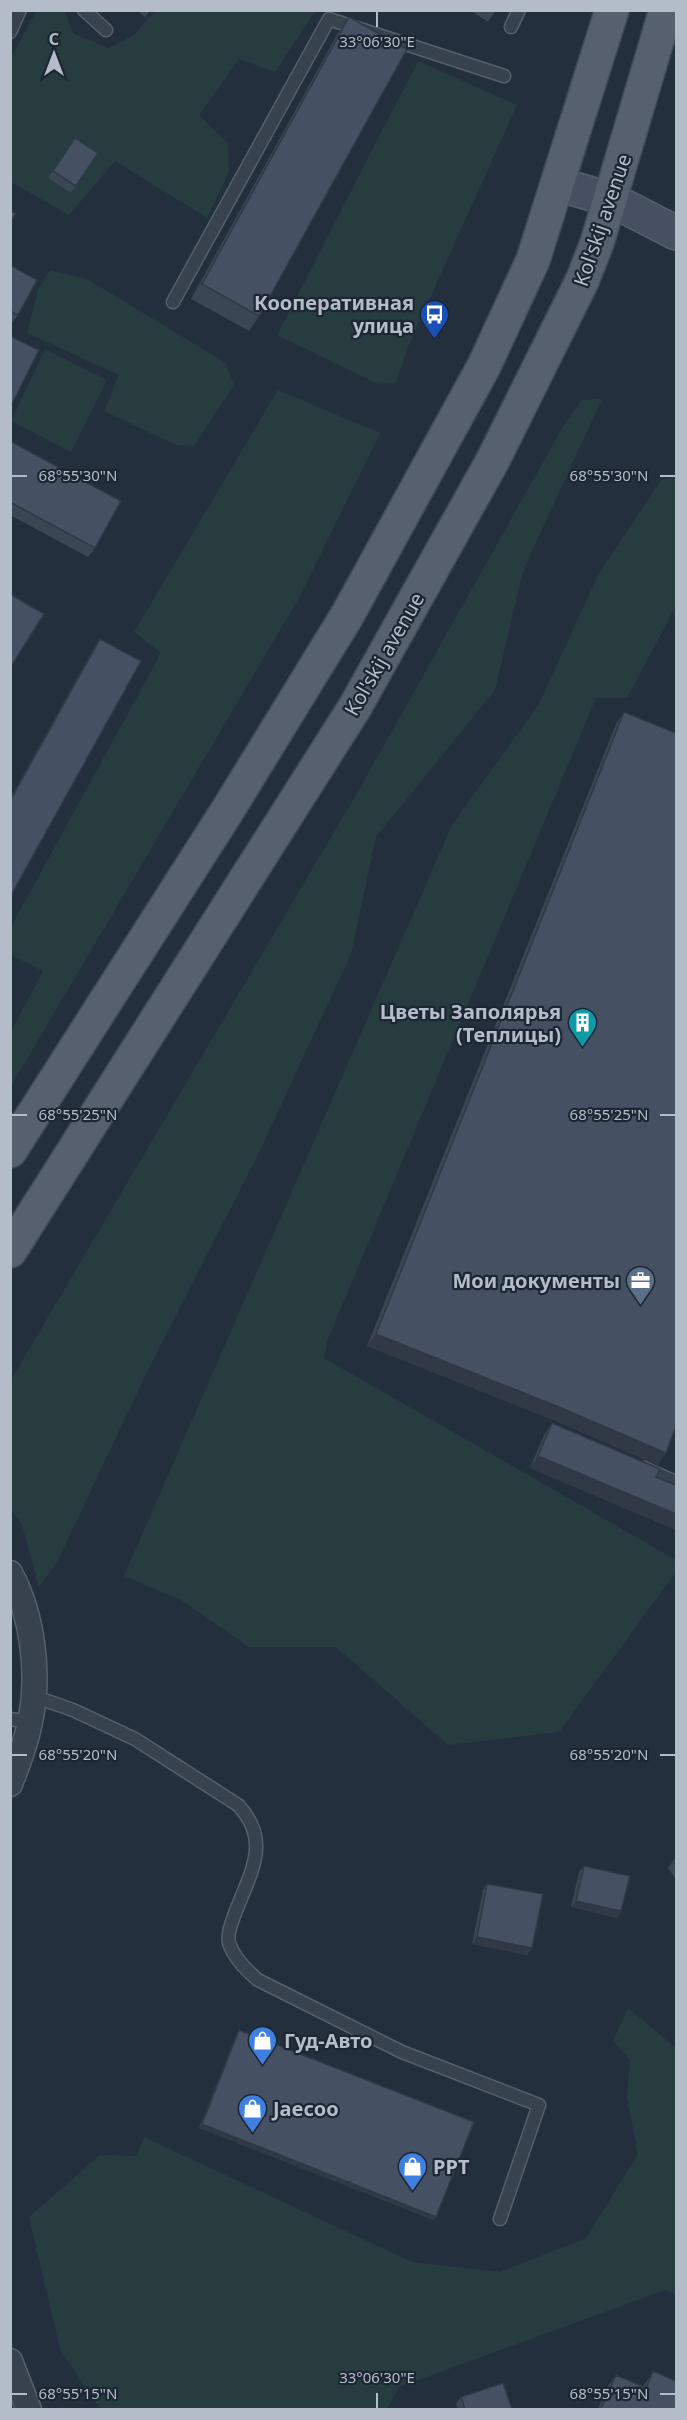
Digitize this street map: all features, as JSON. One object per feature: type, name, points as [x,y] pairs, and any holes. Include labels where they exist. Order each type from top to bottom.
[{"type":"main road","points":[[10,1151],[229,808],[348,614],[484,366],[532,260],[612,10]]},
{"type":"main road","name":"Kol'skij avenue","points":[[10,1251],[361,696],[493,460],[582,281],[612,200],[666,10]]},
{"type":"main road","points":[[558,184],[612,200],[676,233]]},
{"type":"street","points":[[10,1573],[21,1593],[32,1651],[33,1696],[20,1721],[10,1784]]},
{"type":"street","points":[[10,2361],[28,2409]]},
{"type":"lane","points":[[10,32],[20,10]]},
{"type":"lane","points":[[84,10],[106,30]]},
{"type":"lane","points":[[511,27],[519,10]]},
{"type":"lane","points":[[172,302],[329,19],[504,76]]},
{"type":"lane","points":[[634,1464],[676,1482]]},
{"type":"lane","points":[[33,1696],[73,1710],[135,1738],[238,1805],[250,1818],[257,1833],[256,1853],[231,1924],[228,1942],[244,1968],[258,1980],[402,2052],[540,2105],[500,2219]]},
{"type":"green space","points":[[37,11],[64,11],[74,34],[109,48],[134,35],[155,11],[315,11],[275,72],[239,59],[199,115],[228,143],[229,172],[207,218],[115,161],[69,215],[11,182],[11,57]]},
{"type":"green space","points":[[418,61],[517,105],[408,347],[396,383],[378,384],[277,335]]},
{"type":"green space","points":[[50,270],[87,279],[226,363],[234,385],[194,446],[176,445],[104,411],[119,375],[27,333],[38,290]]},
{"type":"green space","points":[[45,349],[107,380],[71,452],[11,421]]},
{"type":"green space","points":[[278,390],[380,433],[299,598],[11,1086],[11,1032],[43,971],[11,955],[11,927],[161,653],[134,632]]},
{"type":"green space","points":[[602,399],[523,571],[495,690],[376,837],[351,954],[257,1157],[148,1370],[58,1560],[39,1587],[22,1525],[11,1510],[11,1380],[360,788],[565,423],[582,400]]},
{"type":"green space","points":[[676,476],[676,606],[627,698],[596,698],[328,1339],[324,1358],[676,1560],[676,1572],[559,1732],[448,1745],[336,1647],[249,1647],[181,1600],[124,1576],[452,825],[539,704],[598,575],[661,480]]},
{"type":"green space","points":[[628,2008],[676,2048],[676,2295],[665,2290],[399,2387],[387,2409],[100,2409],[60,2349],[29,2217],[100,2155],[136,2156],[144,2137],[412,2262],[500,2272],[586,2238],[638,2154],[627,2098],[630,2060],[613,2041]]},
{"type":"building","points":[[349,17],[407,49],[259,316],[202,284]]},
{"type":"building","points":[[75,138],[98,153],[76,186],[53,171]]},
{"type":"building","points":[[10,211],[16,213],[10,224]]},
{"type":"building","points":[[10,265],[37,280],[18,315],[10,311]]},
{"type":"building","points":[[10,336],[39,350],[10,408]]},
{"type":"building","points":[[10,441],[121,501],[95,548],[10,502]]},
{"type":"building","points":[[10,594],[44,614],[10,668]]},
{"type":"building","points":[[100,639],[141,661],[10,897],[10,801]]},
{"type":"building","name":"Цветы Заполярья (Теплицы)","points":[[624,712],[676,733],[676,1426],[666,1453],[559,1407],[376,1334]]},
{"type":"building","points":[[552,1423],[660,1469],[656,1477],[676,1485],[676,1514],[538,1456]]},
{"type":"building","points":[[584,1866],[630,1876],[621,1911],[576,1901]]},
{"type":"building","points":[[487,1884],[543,1894],[532,1948],[477,1937]]},
{"type":"building","points":[[239,2030],[474,2122],[436,2217],[202,2124]]},
{"type":"building","points":[[653,2371],[676,2381],[676,2409],[601,2409],[616,2375],[646,2388]]},
{"type":"building","points":[[503,2383],[512,2409],[465,2409],[461,2397]]},
{"type":"place","name":"Кооперативная улица","points":[[435,340]]},
{"type":"place","name":"Цветы Заполярья (Теплицы)","points":[[582,1048]]},
{"type":"place","name":"Мои документы","points":[[641,1306]]},
{"type":"place","name":"Гуд-Авто","points":[[263,2066]]},
{"type":"place","name":"Jaecoo","points":[[252,2134]]},
{"type":"place","name":"РРТ","points":[[412,2192]]}]
